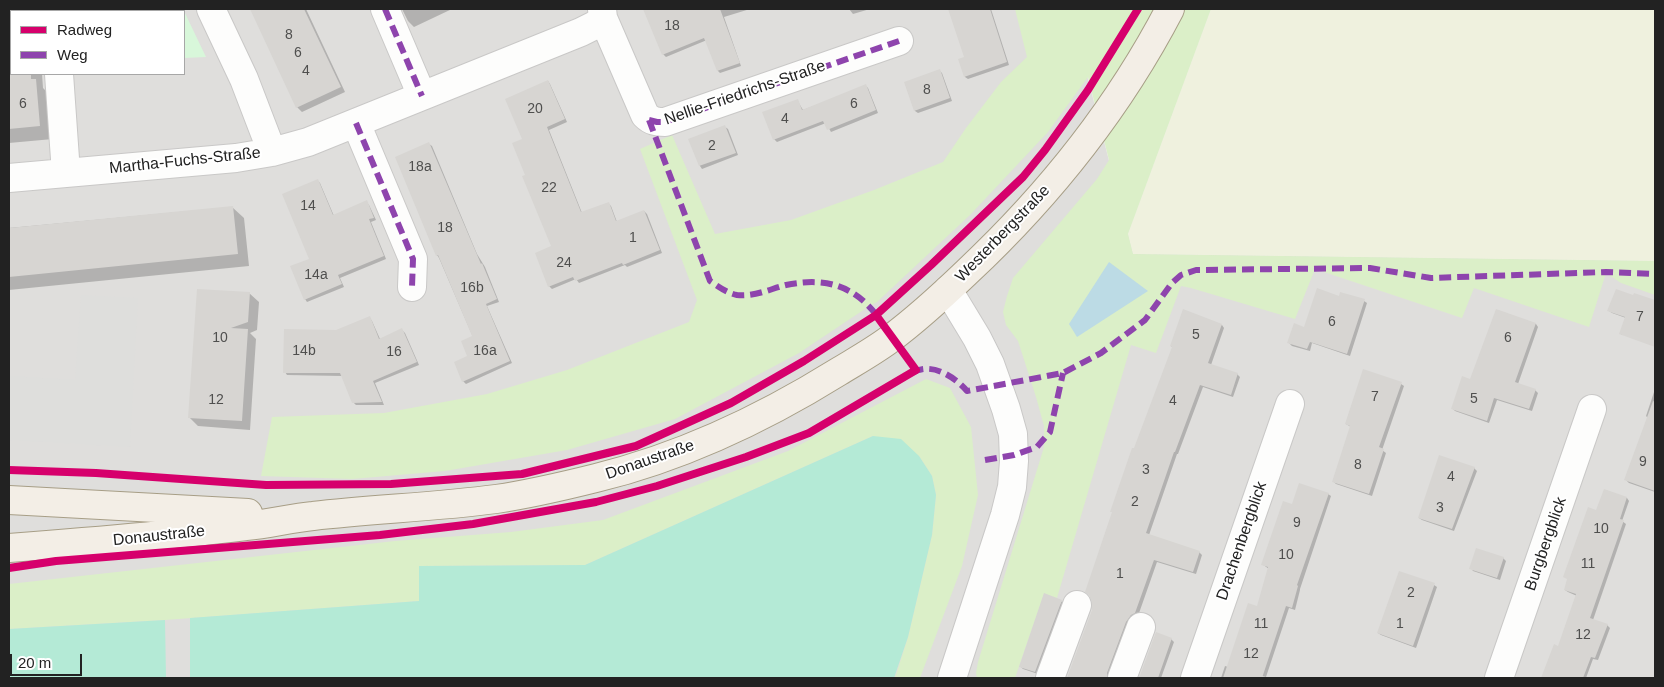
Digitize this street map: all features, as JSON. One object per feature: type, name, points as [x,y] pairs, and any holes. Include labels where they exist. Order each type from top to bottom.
[{"type":"main road","name":"Westerbergstraße","points":[[948,290],[1014,226],[1066,167],[1133,72],[1154,40],[1170,9]]},
{"type":"main road","name":"Donaustraße","points":[[9,548],[121,540],[250,526],[309,516],[500,498],[560,487],[648,463],[736,428],[794,399],[892,338],[948,290]]},
{"type":"main road","name":"Donaustraße","points":[[9,500],[309,516]]},
{"type":"street","points":[[210,9],[244,79],[272,152]]},
{"type":"street","points":[[385,9],[422,96]]},
{"type":"street","name":"Martha-Fuchs-Straße","points":[[9,178],[236,158],[272,152],[308,142],[581,32],[595,25],[603,14]]},
{"type":"street","name":"Nellie-Friedrichs-Straße","points":[[603,14],[645,115],[649,120],[657,122],[665,122],[899,41]]},
{"type":"street","points":[[59,75],[66,173]]},
{"type":"street","points":[[356,123],[413,259],[412,287]]},
{"type":"street","name":"Westerbergstraße","points":[[948,290],[977,338],[990,364],[1013,434],[1014,461],[1012,487],[1005,515],[952,678]]},
{"type":"street","name":"Drachenbergblick","points":[[1195,678],[1290,404]]},
{"type":"street","name":"Burgbergblick","points":[[1499,678],[1592,409]]},
{"type":"street","points":[[1050,678],[1077,605]]},
{"type":"street","points":[[1122,678],[1141,627]]},
{"type":"shaded area","points":[[9,9],[1070,9],[1133,254],[1655,261],[1655,678],[9,678]]},
{"type":"shaded area","points":[[81,295],[138,298],[130,447],[9,440],[9,376],[75,380]]},
{"type":"green space","points":[[72,9],[184,10],[72,10]]},
{"type":"green space","points":[[1015,9],[1211,9],[1128,234],[1133,254],[1655,261],[1655,295],[1621,283],[1606,273],[1589,327],[1474,288],[1462,318],[1315,269],[1295,319],[1181,286],[1156,353],[1131,345],[1057,598],[1044,594],[1015,678],[977,678],[976,673],[1044,447],[1044,426],[1036,397],[1018,341],[1006,325],[1003,312],[1013,278],[1097,179],[1109,160],[1088,77],[1048,132],[970,215],[877,302],[799,353],[675,419],[567,450],[445,471],[352,479],[261,476],[272,417],[384,413],[487,394],[567,370],[689,322],[697,300],[640,149],[672,135],[715,234],[791,220],[874,190],[943,162],[1001,82],[1027,57]]},
{"type":"green space","points":[[1211,9],[1655,9],[1655,261],[1133,254],[1128,234]]},
{"type":"green space","points":[[185,13],[206,57],[185,58]]},
{"type":"green space","points":[[926,379],[950,388],[971,427],[978,495],[962,566],[920,678],[895,678],[908,637],[932,535],[936,495],[932,476],[919,456],[873,436],[585,565],[419,566],[419,601],[165,620],[9,629],[9,584],[395,541],[511,532],[603,520],[788,451]]},
{"type":"green space","points":[[873,436],[901,439],[919,456],[932,476],[936,495],[932,535],[908,637],[894,678],[190,678],[190,618],[419,601],[419,566],[585,565]]},
{"type":"green space","points":[[165,620],[166,678],[9,678],[9,629]]},
{"type":"water","points":[[1109,262],[1148,291],[1077,337],[1069,324]]},
{"type":"building","points":[[250,9],[304,9],[341,87],[296,108]]},
{"type":"building","points":[[643,9],[720,9],[740,63],[717,71],[704,38],[662,55]]},
{"type":"building","points":[[948,9],[990,9],[1007,62],[964,77],[958,59],[964,57]]},
{"type":"building","points":[[940,69],[950,98],[914,111],[904,82]]},
{"type":"building","points":[[9,74],[31,75],[31,79],[36,79],[40,126],[9,129]]},
{"type":"building","points":[[548,80],[565,119],[547,127],[581,212],[609,202],[616,221],[644,210],[660,250],[575,281],[573,277],[548,287],[535,253],[551,246],[522,176],[525,175],[512,143],[522,139],[505,99]]},
{"type":"building","points":[[866,84],[876,110],[827,130],[823,121],[773,140],[762,112],[798,99],[802,110]]},
{"type":"building","points":[[725,125],[736,153],[699,166],[688,139]]},
{"type":"building","points":[[429,142],[497,299],[486,304],[510,361],[462,382],[454,362],[467,356],[461,341],[472,336],[395,157]]},
{"type":"building","points":[[318,179],[333,215],[367,200],[374,218],[369,219],[384,256],[338,275],[342,284],[304,300],[290,266],[309,259],[282,194]]},
{"type":"building","points":[[233,206],[238,254],[9,277],[9,228]]},
{"type":"building","points":[[1317,288],[1339,296],[1340,292],[1365,299],[1347,354],[1310,342],[1307,349],[1287,343],[1294,323],[1304,327]]},
{"type":"building","points":[[197,289],[250,292],[248,322],[231,328],[248,329],[242,421],[188,418]]},
{"type":"building","points":[[1616,289],[1655,300],[1655,347],[1619,334],[1625,317],[1607,311]]},
{"type":"building","points":[[1183,309],[1222,324],[1208,363],[1238,373],[1231,395],[1200,385],[1146,533],[1200,551],[1193,572],[1154,560],[1135,613],[1126,622],[1107,673],[1107,678],[1067,678],[1092,610],[1092,602],[1089,595],[1085,592],[1112,512],[1110,512],[1132,448],[1134,448],[1172,347],[1170,346]]},
{"type":"building","points":[[1496,309],[1536,323],[1515,382],[1536,389],[1529,409],[1494,398],[1487,421],[1451,409],[1462,376],[1470,379]]},
{"type":"building","points":[[370,316],[379,339],[402,328],[417,362],[373,381],[382,402],[352,403],[340,373],[283,373],[284,329],[336,330]]},
{"type":"building","points":[[1363,369],[1402,382],[1379,447],[1384,449],[1369,494],[1332,482],[1350,426],[1345,424]]},
{"type":"building","points":[[1653,401],[1655,402],[1655,491],[1624,480]]},
{"type":"building","points":[[1439,455],[1475,467],[1452,529],[1418,518]]},
{"type":"building","points":[[1299,483],[1329,493],[1297,585],[1292,608],[1286,606],[1262,678],[1223,678],[1248,603],[1257,606],[1268,567],[1261,565],[1283,501],[1292,504]]},
{"type":"building","points":[[1604,489],[1627,497],[1620,519],[1624,520],[1590,618],[1608,624],[1595,658],[1591,657],[1583,678],[1541,678],[1554,644],[1558,646],[1576,594],[1564,590],[1567,579],[1563,577],[1588,507],[1596,510]]},
{"type":"building","points":[[1476,548],[1504,557],[1497,578],[1469,569]]},
{"type":"building","points":[[1399,571],[1435,583],[1413,646],[1377,633]]},
{"type":"building","points":[[1044,593],[1062,600],[1035,672],[1019,667]]},
{"type":"building","points":[[1156,632],[1172,638],[1158,678],[1139,678]]},
{"type":"marked path","points":[[385,9],[422,96]]},
{"type":"marked path","points":[[649,120],[665,122],[899,41]]},
{"type":"marked path","points":[[649,120],[710,281],[723,290],[737,295],[756,294],[800,283],[826,283],[838,286],[859,297],[878,317]]},
{"type":"marked path","points":[[356,123],[413,259],[412,287]]},
{"type":"marked path","points":[[912,373],[927,369],[942,372],[967,391],[1063,373],[1101,353],[1145,320],[1172,283],[1181,275],[1196,270],[1370,268],[1431,278],[1606,272],[1655,274]]},
{"type":"marked path","points":[[985,460],[1014,455],[1037,447],[1050,432],[1063,373]]},
{"type":"cycle path","points":[[9,470],[96,473],[266,485],[391,484],[522,474],[636,446],[731,403],[804,361],[876,315],[1023,177],[1088,90],[1138,9]]},
{"type":"cycle path","points":[[9,568],[56,561],[380,535],[473,524],[596,502],[657,486],[746,457],[809,433],[916,370],[876,315]]}]
